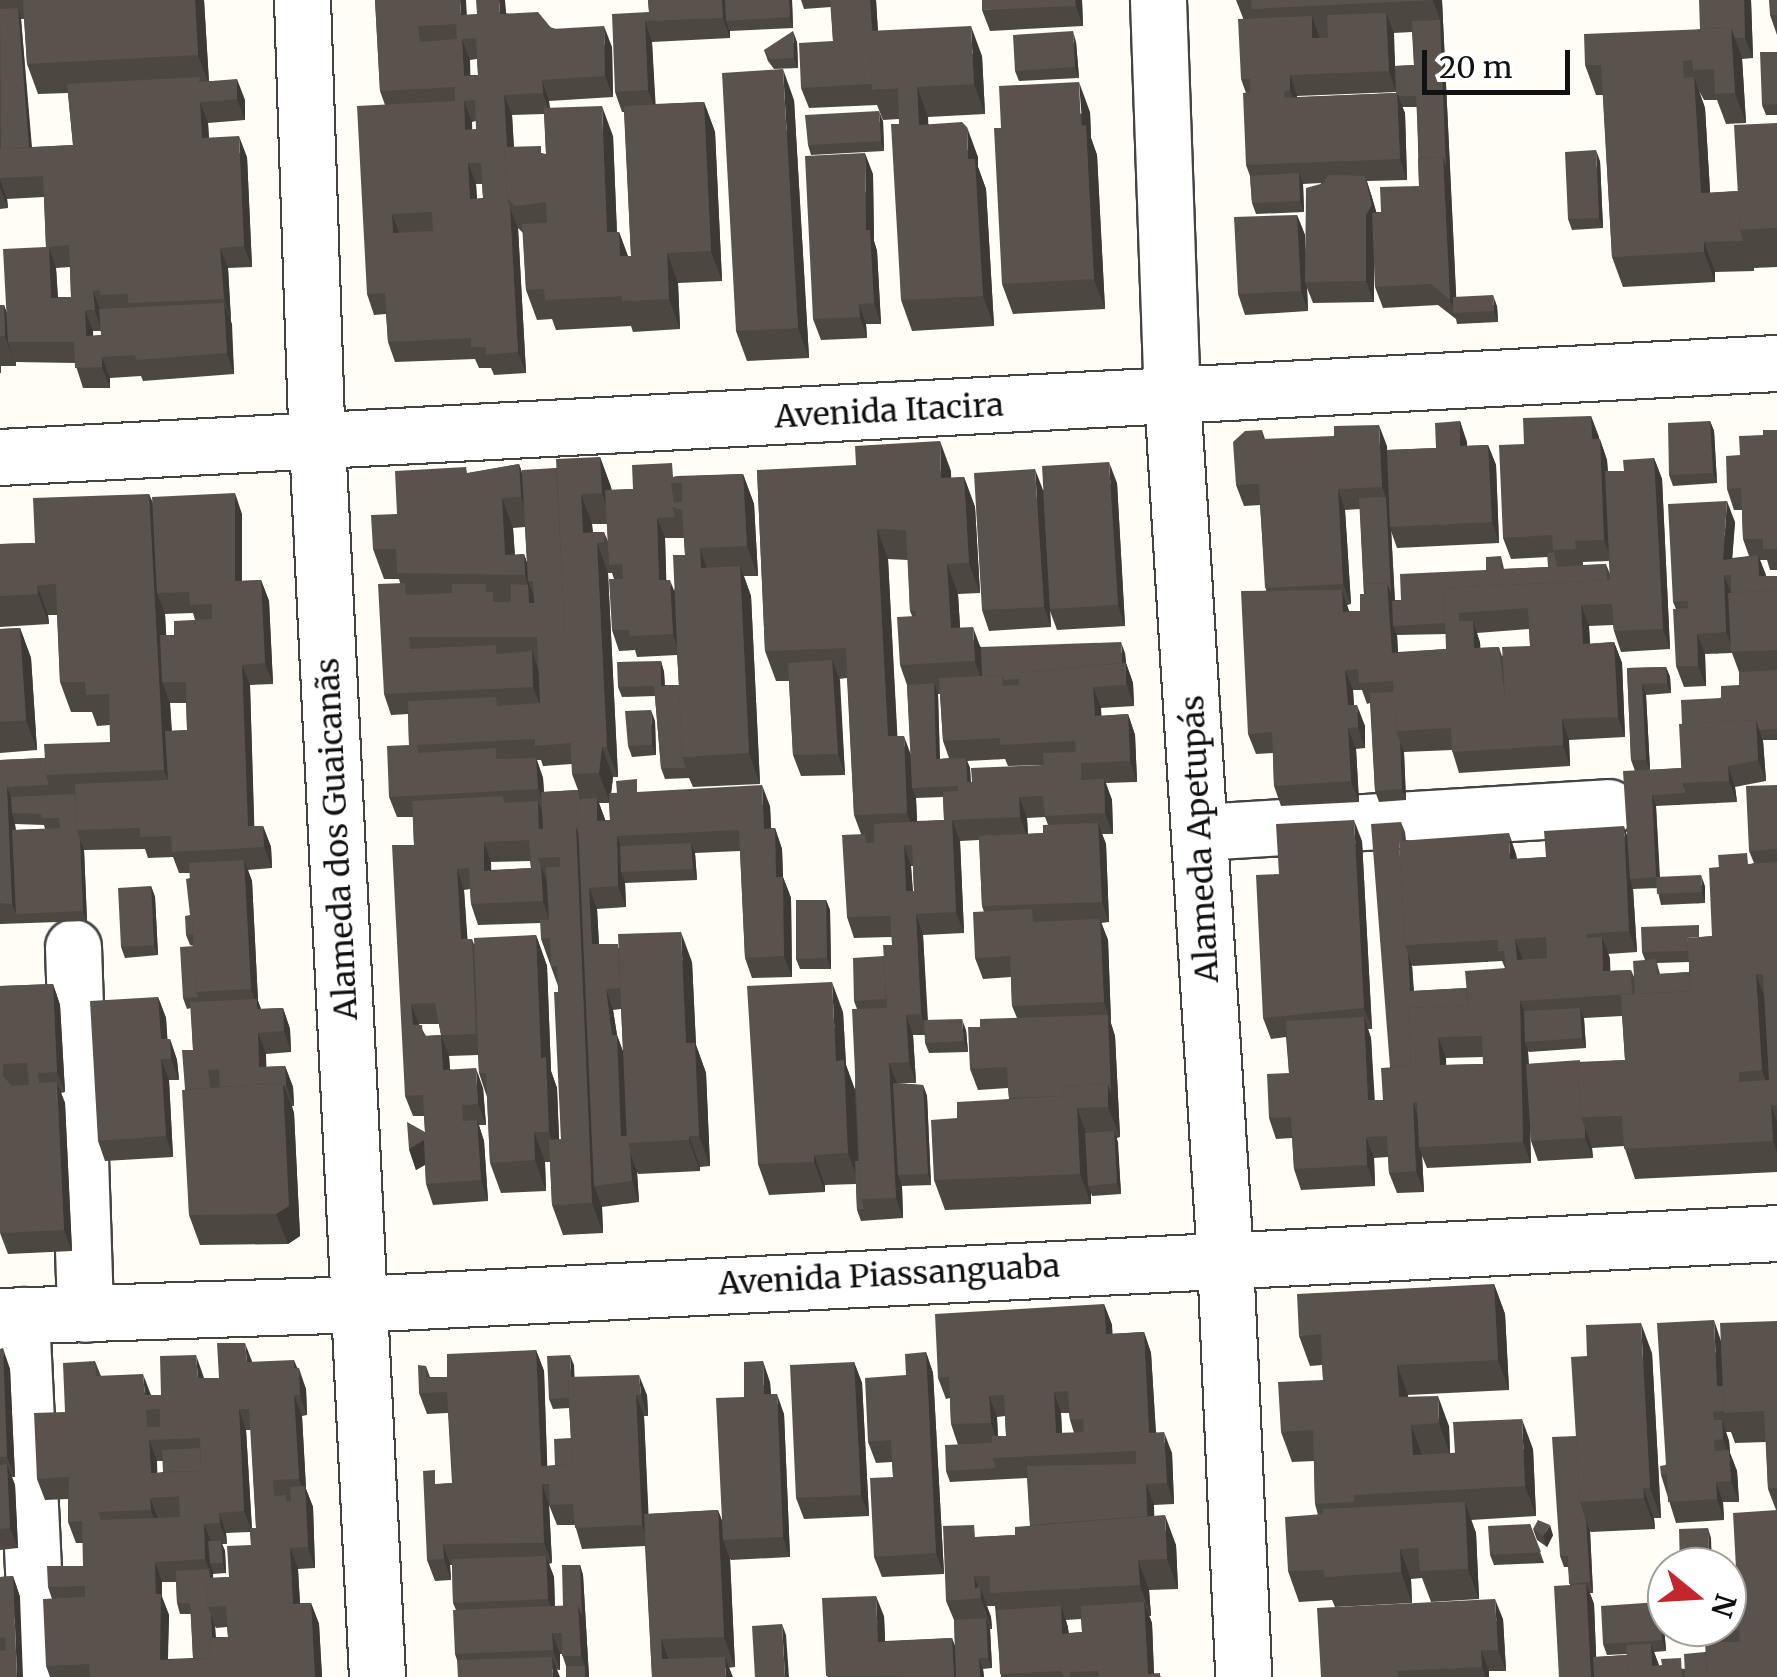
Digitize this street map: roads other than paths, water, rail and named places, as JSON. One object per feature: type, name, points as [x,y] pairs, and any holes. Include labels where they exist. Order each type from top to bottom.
[{"type":"street","name":"Alameda dos Guaicanãs","points":[[302,0],[317,441],[377,1677]]},
{"type":"street","name":"Alameda Apetupás","points":[[1158,0],[1172,395],[1225,1258],[1243,1677]]},
{"type":"street","name":"Avenida Itacira","points":[[0,456],[1777,363]]},
{"type":"street","points":[[1200,832],[1608,807]]},
{"type":"street","points":[[73,947],[85,1314]]},
{"type":"street","name":"Avenida Piassanguaba","points":[[10,1315],[357,1304],[1777,1233]]},
{"type":"street","points":[[10,1315],[38,1677]]}]
